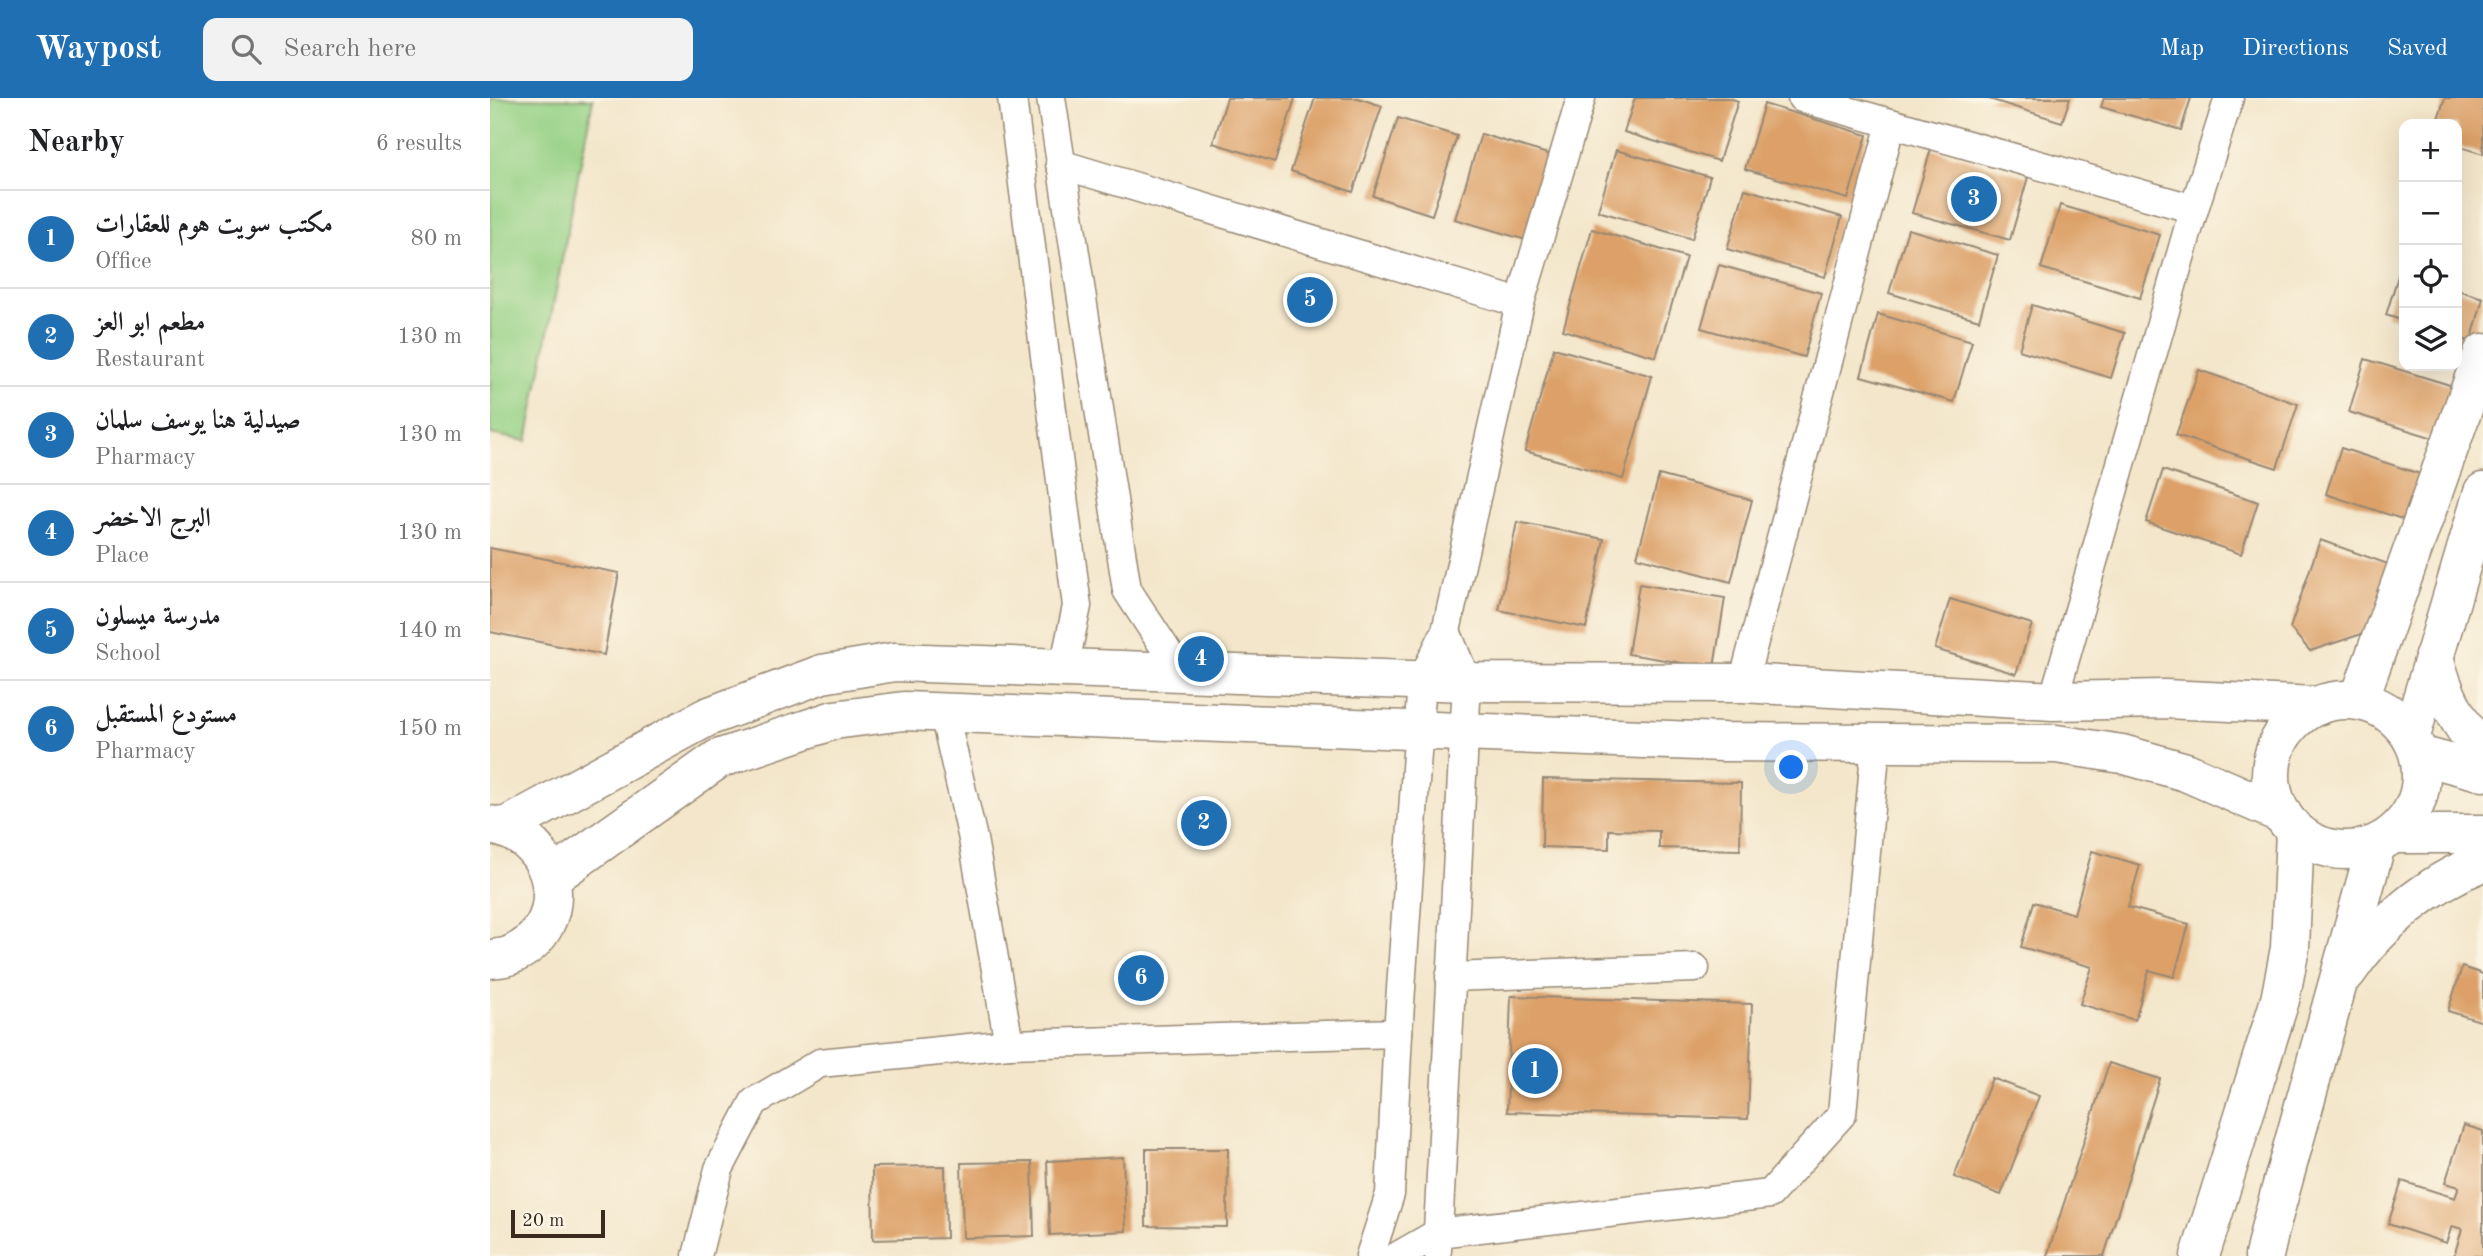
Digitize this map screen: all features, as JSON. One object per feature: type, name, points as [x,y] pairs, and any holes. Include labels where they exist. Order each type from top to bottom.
[{"type":"street","points":[[1012,98],[1077,606],[1063,668]]},
{"type":"street","points":[[1051,98],[1127,590],[1180,671]]},
{"type":"street","points":[[1370,1256],[1390,1194],[1422,680],[1446,631],[1520,303],[1581,98]]},
{"type":"street","points":[[1802,98],[2194,209]]},
{"type":"street","points":[[2053,701],[2194,209],[2229,98]]},
{"type":"street","points":[[1743,683],[1891,123]]},
{"type":"street","points":[[1060,164],[1520,303]]},
{"type":"street","points":[[2359,700],[2483,353]]},
{"type":"street","points":[[2415,746],[2434,656],[2483,492]]},
{"type":"street","points":[[1437,1244],[1467,682],[1446,631]]},
{"type":"street","points":[[2434,656],[2448,702],[2459,722],[2483,751]]},
{"type":"street","points":[[498,826],[708,717],[822,674],[894,662],[1467,682],[1743,683],[2053,701],[2165,699],[2317,706]]},
{"type":"street","points":[[2200,1256],[2280,1000],[2290,948],[2288,823],[2273,794],[2270,773],[2274,752],[2284,732],[2298,716],[2337,700],[2359,700],[2379,707],[2397,719],[2415,746],[2422,777],[2418,798],[2409,818],[2385,839],[2336,988],[2273,1246]]},
{"type":"street","points":[[551,878],[718,759],[834,720],[904,711],[1723,742],[2056,744],[2122,754],[2186,772],[2288,823],[2313,843],[2333,850],[2355,850],[2385,839],[2483,834]]},
{"type":"street","points":[[944,713],[973,839],[1009,1044]]},
{"type":"street","points":[[1398,1256],[1437,1244],[1770,1194],[1842,1114],[1876,743]]},
{"type":"street","points":[[2415,746],[2483,772]]},
{"type":"street","points":[[490,959],[511,956],[531,942],[545,923],[552,900],[551,878],[542,856],[526,838],[498,826]]},
{"type":"street","points":[[2336,988],[2380,930],[2407,906],[2437,885],[2483,862]]},
{"type":"street","points":[[1450,976],[1695,968]]},
{"type":"street","points":[[697,1256],[719,1169],[754,1102],[820,1063],[1009,1044],[1398,1033]]},
{"type":"green space","points":[[490,98],[593,99],[527,441],[490,434]]},
{"type":"building","points":[[1227,98],[1295,98],[1275,162],[1213,143]]},
{"type":"building","points":[[1315,98],[1358,98],[1382,106],[1353,192],[1291,171]]},
{"type":"building","points":[[1635,98],[1730,98],[1738,101],[1719,161],[1624,132]]},
{"type":"building","points":[[1986,98],[2070,98],[2062,122]]},
{"type":"building","points":[[2104,98],[2191,98],[2181,130],[2101,107]]},
{"type":"building","points":[[2445,98],[2483,98],[2483,154],[2462,148],[2462,119],[2438,119]]},
{"type":"building","points":[[1764,104],[1867,135],[1848,199],[1745,169]]},
{"type":"building","points":[[1398,118],[1457,136],[1432,215],[1373,196]]},
{"type":"building","points":[[1481,134],[1551,155],[1526,240],[1455,219]]},
{"type":"building","points":[[1931,149],[2028,177],[2010,240],[1912,213]]},
{"type":"building","points":[[1616,150],[1710,177],[1692,239],[1598,211]]},
{"type":"building","points":[[1745,189],[1842,217],[1825,277],[1727,249]]},
{"type":"building","points":[[2060,205],[2160,235],[2140,298],[2041,268]]},
{"type":"building","points":[[1592,229],[1686,257],[1656,357],[1563,330]]},
{"type":"building","points":[[1908,229],[1998,255],[1979,320],[1889,293]]},
{"type":"building","points":[[1719,265],[1821,293],[1804,357],[1701,328]]},
{"type":"building","points":[[2399,273],[2399,319],[2386,315]]},
{"type":"building","points":[[2462,292],[2483,298],[2471,342],[2462,339]]},
{"type":"building","points":[[2032,305],[2125,333],[2111,378],[2019,350]]},
{"type":"building","points":[[1878,314],[1972,341],[1954,402],[1861,376]]},
{"type":"building","points":[[1554,348],[1652,376],[1623,479],[1525,451]]},
{"type":"building","points":[[2365,359],[2453,386],[2437,439],[2349,412]]},
{"type":"building","points":[[2199,370],[2298,404],[2277,468],[2176,435]]},
{"type":"building","points":[[2341,448],[2426,476],[2411,522],[2326,494]]},
{"type":"building","points":[[2163,470],[2258,502],[2241,554],[2146,522]]},
{"type":"building","points":[[1659,475],[1752,500],[1731,582],[1637,557]]},
{"type":"building","points":[[1517,522],[1604,539],[1586,628],[1499,610]]},
{"type":"building","points":[[2320,540],[2391,565],[2368,632],[2310,651],[2290,628]]},
{"type":"building","points":[[490,548],[619,573],[604,655],[490,632]]},
{"type":"building","points":[[1639,584],[1725,598],[1714,668],[1628,654]]},
{"type":"building","points":[[1950,599],[2032,624],[2016,674],[1935,649]]},
{"type":"building","points":[[1543,779],[1741,783],[1740,850],[1659,848],[1659,831],[1609,830],[1609,849],[1542,847]]},
{"type":"building","points":[[2092,851],[2140,865],[2128,907],[2189,924],[2174,977],[2149,970],[2135,1020],[2080,1004],[2092,967],[2021,947],[2034,902],[2074,914]]},
{"type":"building","points":[[2462,967],[2483,974],[2483,1022],[2448,1011]]},
{"type":"building","points":[[1511,996],[1752,1004],[1748,1119],[1507,1112]]},
{"type":"building","points":[[2109,1063],[2160,1079],[2104,1256],[2047,1256]]},
{"type":"building","points":[[1992,1078],[2039,1096],[2001,1195],[1954,1177]]},
{"type":"building","points":[[2464,1125],[2483,1131],[2483,1256],[2454,1256],[2462,1229],[2452,1226],[2446,1243],[2388,1224],[2402,1181],[2455,1198],[2459,1187],[2445,1183]]},
{"type":"building","points":[[1146,1149],[1228,1149],[1227,1227],[1146,1226]]},
{"type":"building","points":[[1123,1157],[1126,1231],[1050,1235],[1047,1161]]},
{"type":"building","points":[[1032,1162],[1034,1236],[963,1238],[961,1163]]},
{"type":"building","points":[[945,1166],[946,1238],[873,1240],[872,1167]]},
{"type":"place","name":"صيدلية هنا يوسف سلمان","points":[[1974,199]]},
{"type":"place","name":"مدرسة ميسلون","points":[[1310,300]]},
{"type":"place","name":"البرج الاخضر","points":[[1201,659]]},
{"type":"place","name":"مطعم ابو العز","points":[[1204,823]]},
{"type":"place","name":"مستودع المستقبل","points":[[1141,978]]},
{"type":"place","name":"مكتب سويت هوم للعقارات","points":[[1535,1071]]}]
